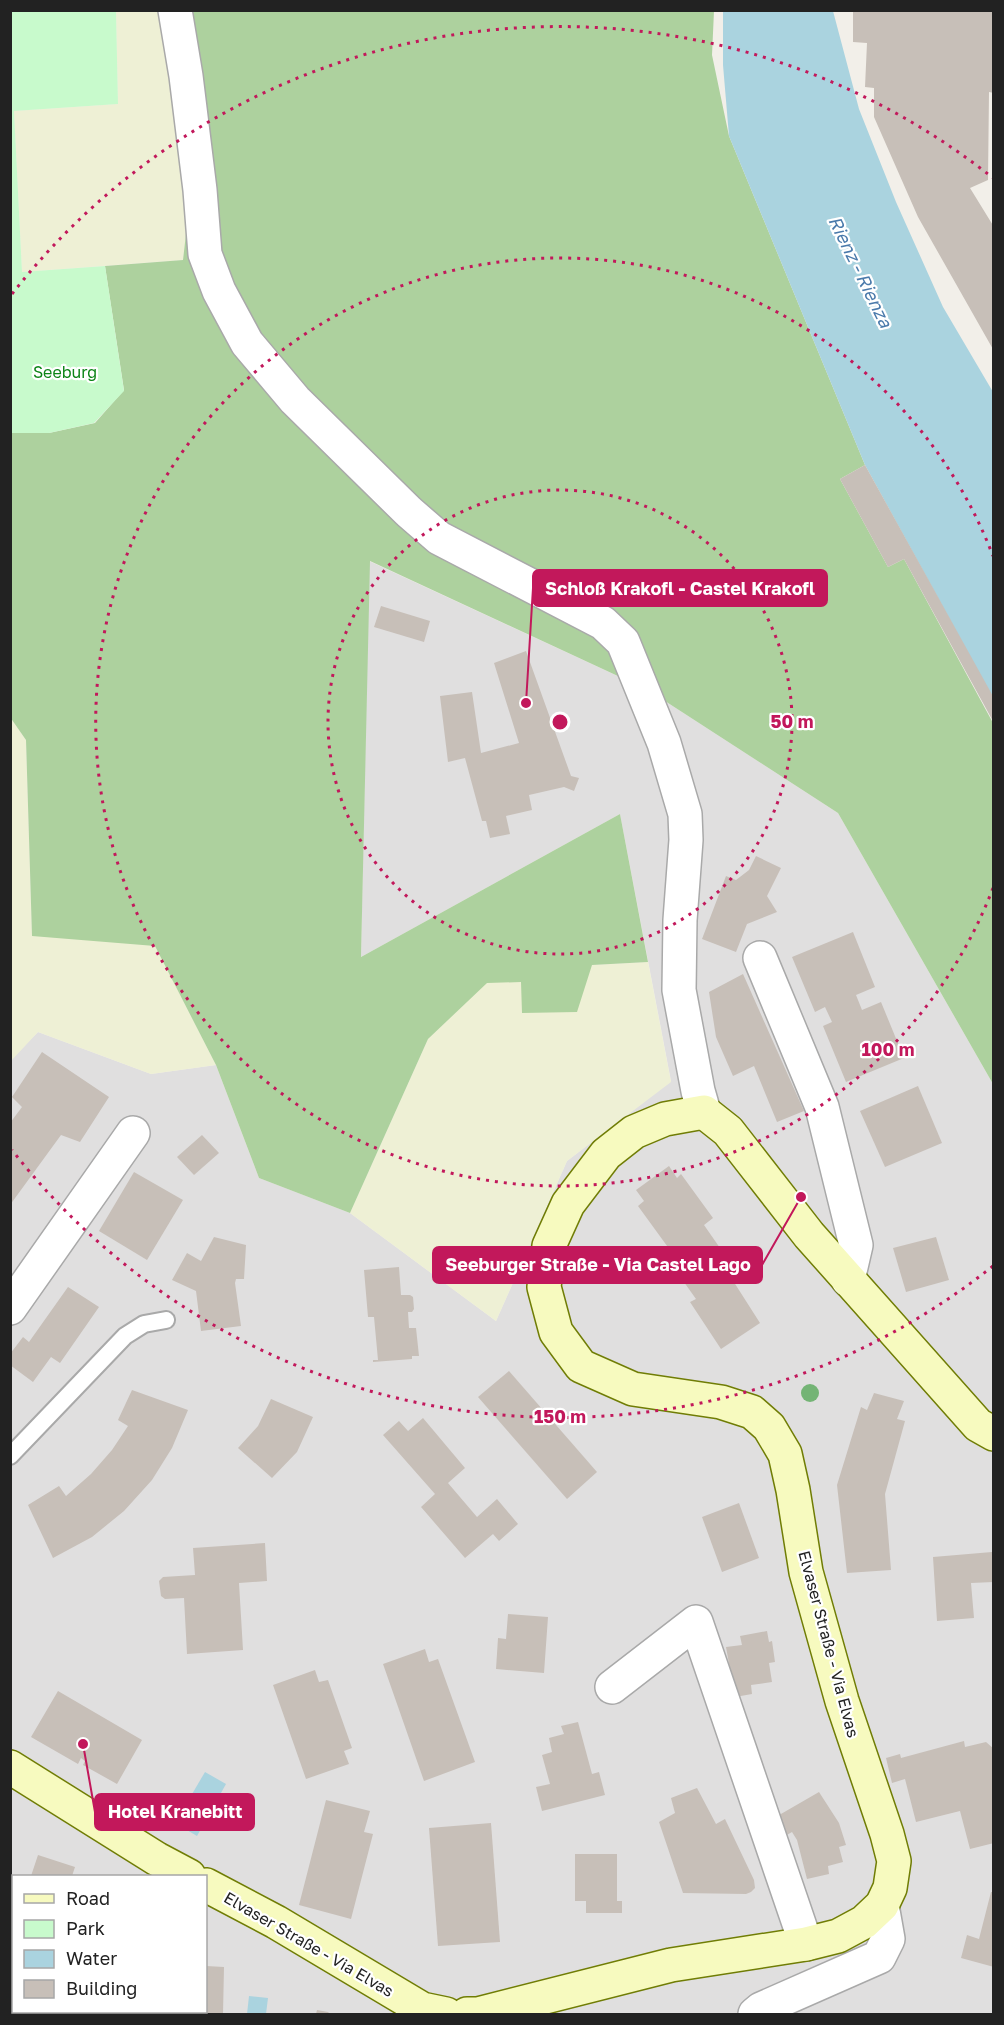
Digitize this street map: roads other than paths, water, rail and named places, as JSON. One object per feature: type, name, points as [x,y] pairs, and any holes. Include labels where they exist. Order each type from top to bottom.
[{"type":"street","points":[[175,10],[186,76],[205,254],[219,291],[247,344],[295,400],[408,512],[439,537],[603,623],[622,642],[664,742],[685,814],[686,840],[680,920],[679,990],[704,1112],[728,1131],[809,1235],[848,1280],[978,1425],[993,1434]]},
{"type":"street","points":[[760,958],[822,1107],[856,1245],[848,1280]]},
{"type":"street","name":"Elvaser Straße - Via Elvas","points":[[704,1112],[665,1119],[634,1132],[606,1154],[568,1204],[549,1246],[544,1287],[556,1332],[581,1366],[633,1389],[722,1402],[752,1412],[769,1427],[785,1454],[794,1490],[806,1572],[842,1701],[894,1861],[890,1888],[882,1905]]},
{"type":"street","points":[[10,1308],[133,1133]]},
{"type":"street","points":[[612,1687],[696,1622],[806,1944]]},
{"type":"street","points":[[10,1767],[157,1859],[187,1875]]},
{"type":"street","name":"Elvaser Straße - Via Elvas","points":[[207,1886],[276,1922],[422,2009],[446,2014]]},
{"type":"street","points":[[467,2014],[478,2014],[671,1965],[806,1944],[838,1936],[864,1922],[882,1905]]},
{"type":"street","points":[[755,2014],[761,2009],[879,1957],[888,1939],[882,1905]]},
{"type":"lane","points":[[10,1456],[125,1336],[144,1324],[166,1320]]},
{"type":"water","name":"Rienz - Rienza","points":[[723,11],[833,11],[859,109],[896,202],[943,307],[993,392],[993,698],[865,465],[729,136],[723,65]]},
{"type":"water","points":[[205,1772],[226,1784],[197,1836],[175,1823]]},
{"type":"water","points":[[249,1996],[268,1998],[266,2014],[247,2014]]},
{"type":"place","name":"Schloß Krakofl - Castel Krakofl","points":[[526,703]]},
{"type":"place","name":"Seeburger Straße - Via Castel Lago","points":[[801,1197]]},
{"type":"place","name":"Hotel Kranebitt","points":[[83,1744]]},
{"type":"park label","name":"Seeburg","points":[[65,372]]}]
